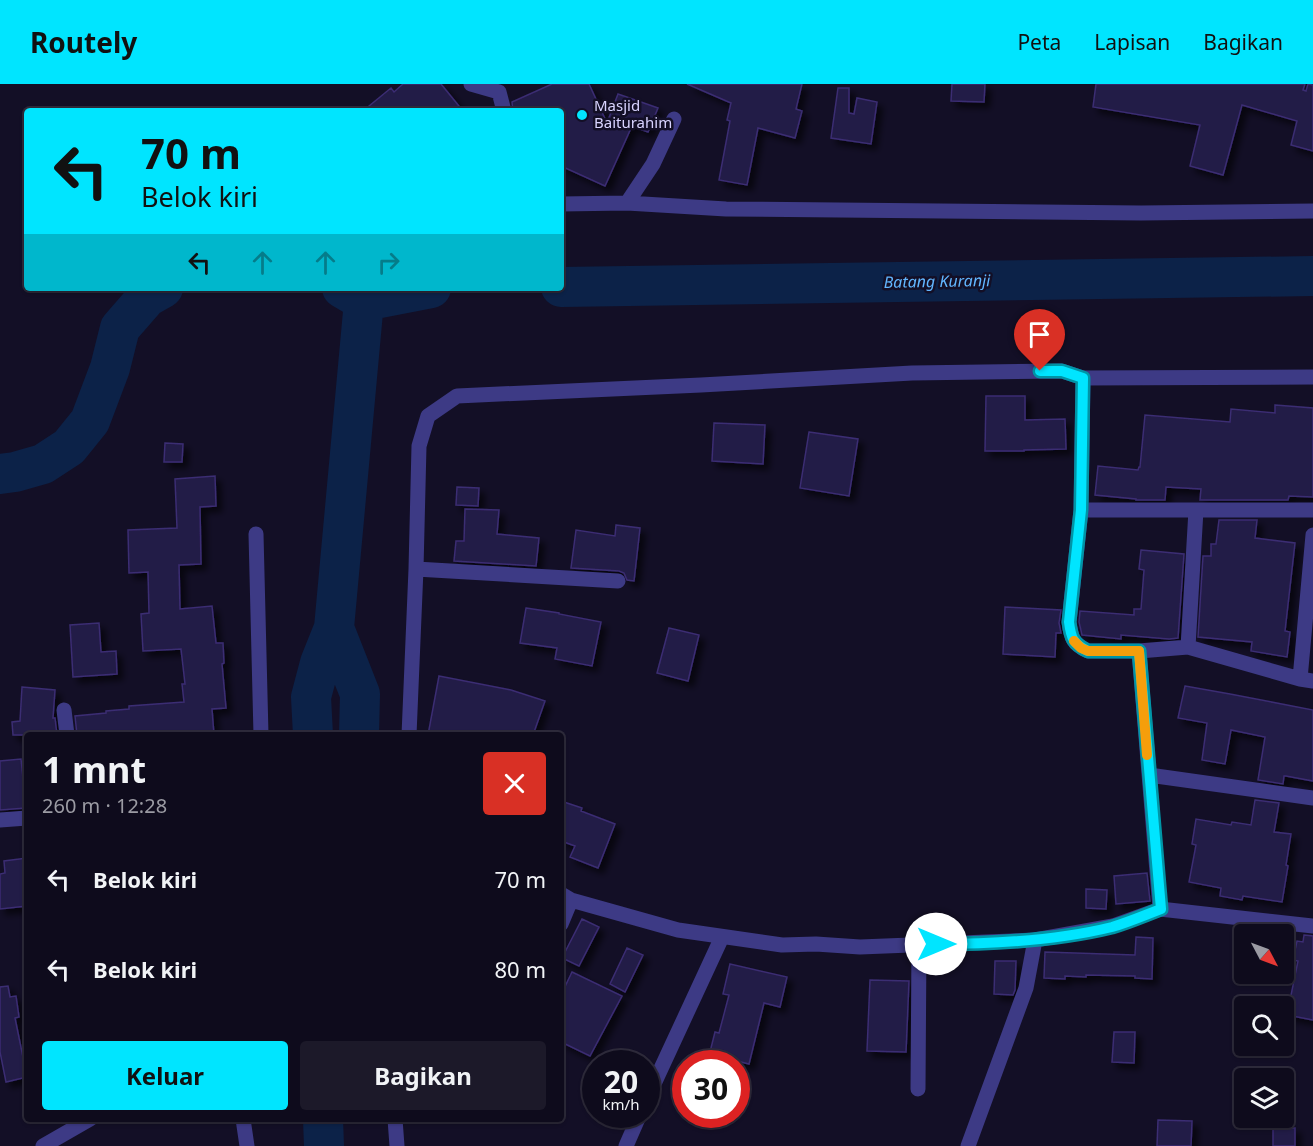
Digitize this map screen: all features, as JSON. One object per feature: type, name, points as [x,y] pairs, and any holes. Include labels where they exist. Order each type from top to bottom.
[{"type":"street","points":[[471,84],[502,88],[504,108]]},
{"type":"street","points":[[627,203],[653,164],[674,119]]},
{"type":"street","points":[[564,204],[627,203],[738,209],[1141,213],[1313,211]]},
{"type":"street","points":[[409,732],[419,447],[428,416],[457,396],[912,373],[1062,371],[1083,378],[1313,376]]},
{"type":"street","points":[[1083,378],[1081,510],[1069,622],[1071,637],[1081,648],[1088,651],[1139,651],[1188,647],[1306,680],[1313,535]]},
{"type":"street","points":[[1081,510],[1313,510]]},
{"type":"street","points":[[1188,647],[1196,510]]},
{"type":"street","points":[[256,534],[261,732]]},
{"type":"street","points":[[416,569],[618,581]]},
{"type":"street","points":[[1139,651],[1161,909]]},
{"type":"street","points":[[64,710],[67,732]]},
{"type":"street","points":[[1149,775],[1313,798]]},
{"type":"street","points":[[0,820],[24,818]]},
{"type":"street","points":[[566,897],[678,930],[782,945],[816,944],[860,947],[1035,940],[1113,926],[1161,909],[1313,926]]},
{"type":"street","points":[[660,1071],[722,937]]},
{"type":"street","points":[[968,1146],[1026,988],[1035,940]]},
{"type":"street","points":[[918,1089],[919,944]]},
{"type":"street","points":[[43,1146],[85,1122]]},
{"type":"street","points":[[243,1122],[247,1146]]},
{"type":"street","points":[[395,1122],[397,1146]]},
{"type":"street","points":[[626,1146],[634,1128]]},
{"type":"building","points":[[403,84],[441,84],[461,108],[367,108],[391,88],[394,92]]},
{"type":"building","points":[[552,84],[589,84],[607,123],[618,94],[658,108],[648,132],[632,126],[605,186],[564,167],[564,108],[513,108],[512,102]]},
{"type":"building","points":[[687,84],[802,84],[796,109],[802,111],[795,138],[758,128],[747,185],[719,180],[731,103]]},
{"type":"building","points":[[952,84],[985,84],[984,102],[951,101]]},
{"type":"building","points":[[1096,84],[1305,84],[1303,90],[1306,91],[1308,84],[1313,85],[1313,151],[1291,145],[1297,121],[1242,105],[1223,175],[1190,166],[1200,125],[1093,107]]},
{"type":"building","points":[[838,88],[849,88],[849,113],[854,114],[857,98],[877,102],[871,144],[831,138]]},
{"type":"building","points":[[986,396],[1025,396],[1025,420],[1065,419],[1066,449],[985,451]]},
{"type":"building","points":[[1275,405],[1313,408],[1313,497],[1289,496],[1288,500],[1200,500],[1201,489],[1166,487],[1165,500],[1136,500],[1095,495],[1098,466],[1138,470],[1140,467],[1145,415],[1230,422],[1231,409],[1275,413]]},
{"type":"building","points":[[714,423],[765,425],[763,464],[712,461]]},
{"type":"building","points":[[809,432],[858,439],[849,496],[800,488]]},
{"type":"building","points":[[165,443],[183,444],[182,462],[164,462]]},
{"type":"building","points":[[215,476],[216,506],[200,507],[201,564],[179,565],[180,609],[212,606],[216,643],[223,643],[224,663],[222,664],[226,708],[212,709],[214,732],[77,732],[75,716],[129,709],[129,706],[184,702],[182,684],[185,684],[181,649],[143,651],[141,614],[149,613],[148,572],[129,573],[128,530],[177,528],[175,479]]},
{"type":"building","points":[[457,487],[479,488],[478,506],[456,505]]},
{"type":"building","points":[[465,509],[499,510],[497,534],[539,538],[536,566],[454,561],[456,541],[464,541]]},
{"type":"building","points":[[1219,520],[1257,520],[1255,538],[1295,543],[1285,631],[1290,632],[1287,657],[1251,651],[1252,642],[1198,637],[1203,556],[1211,556],[1211,544],[1216,544]]},
{"type":"building","points":[[616,525],[640,528],[634,581],[627,580],[624,573],[619,571],[571,568],[576,530],[615,536]]},
{"type":"building","points":[[1141,550],[1184,554],[1178,638],[1121,635],[1121,639],[1082,635],[1079,622],[1080,611],[1134,615],[1134,609],[1141,609],[1144,570],[1139,569]]},
{"type":"building","points":[[1005,607],[1061,610],[1059,623],[1061,633],[1056,633],[1055,657],[1003,654]]},
{"type":"building","points":[[526,608],[601,622],[592,666],[555,659],[557,648],[520,643]]},
{"type":"building","points":[[99,623],[101,652],[116,651],[117,674],[73,677],[70,625]]},
{"type":"building","points":[[669,628],[699,635],[688,681],[657,673]]},
{"type":"building","points":[[439,676],[511,690],[545,701],[534,732],[429,732]]},
{"type":"building","points":[[1185,686],[1313,710],[1313,781],[1286,776],[1284,776],[1283,784],[1258,780],[1265,737],[1231,730],[1225,764],[1202,760],[1207,723],[1178,718]]},
{"type":"building","points":[[22,687],[55,690],[53,718],[55,718],[57,732],[24,732],[24,735],[13,735],[12,722],[20,721]]},
{"type":"building","points":[[21,759],[24,808],[0,810],[0,761]]},
{"type":"building","points":[[1255,800],[1279,803],[1274,832],[1291,834],[1282,902],[1243,896],[1242,900],[1220,896],[1221,888],[1189,882],[1196,845],[1192,844],[1196,819],[1231,825],[1232,822],[1251,825]]},
{"type":"building","points":[[564,802],[615,824],[598,868],[570,857],[575,846],[564,842]]},
{"type":"building","points":[[24,858],[24,906],[0,909],[0,874],[5,873],[4,861]]},
{"type":"building","points":[[1147,873],[1150,901],[1116,904],[1114,876]]},
{"type":"building","points":[[1086,889],[1107,890],[1106,909],[1086,908]]},
{"type":"building","points":[[582,919],[599,927],[579,966],[564,959],[564,954]]},
{"type":"building","points":[[1304,935],[1313,936],[1313,1020],[1294,1016],[1294,996],[1291,996],[1298,961],[1294,960],[1297,941],[1303,942]]},
{"type":"building","points":[[1136,937],[1153,938],[1152,979],[1135,978],[1135,976],[1086,975],[1086,977],[1065,976],[1065,979],[1044,978],[1045,952],[1135,955]]},
{"type":"building","points":[[627,948],[643,955],[625,992],[610,984]]},
{"type":"building","points":[[995,961],[1016,961],[1013,995],[994,994]]},
{"type":"building","points":[[730,964],[787,977],[780,1007],[764,1003],[750,1060],[750,1050],[710,1050],[715,1032],[719,1033],[729,995],[723,994]]},
{"type":"building","points":[[572,972],[622,996],[593,1050],[582,1050],[582,1052],[564,1043],[564,989]]},
{"type":"building","points":[[870,980],[909,981],[906,1052],[867,1051]]},
{"type":"building","points":[[8,986],[10,997],[16,996],[19,1017],[15,1018],[24,1062],[24,1078],[6,1082],[0,1052],[0,987]]},
{"type":"building","points":[[1114,1032],[1135,1032],[1134,1063],[1112,1062]]},
{"type":"building","points":[[1158,1120],[1192,1121],[1191,1146],[1157,1146]]},
{"type":"building","points":[[1273,1128],[1295,1128],[1295,1146],[1273,1146]]},
{"type":"waterway","name":"Batang Kuranji","points":[[564,287],[1313,276]]},
{"type":"waterway","name":"Batang Kuranji","points":[[0,474],[43,464],[69,447],[90,421],[110,368],[120,328],[147,297],[158,291]]},
{"type":"waterway","name":"Batang Kuranji","points":[[347,291],[364,301],[416,291]]},
{"type":"waterway","points":[[313,732],[311,697],[320,663],[334,628],[364,301]]},
{"type":"waterway","points":[[334,628],[360,694],[359,732]]},
{"type":"waterway","points":[[323,1122],[324,1146]]},
{"type":"slow traffic","points":[[1074,641],[1088,651],[1139,651],[1147,755]]},
{"type":"place","name":"Masjid Baiturahim","points":[[582,115]]},
{"type":"route","points":[[936,944],[1035,940],[1075,934],[1113,926],[1161,909],[1139,651],[1088,651],[1081,648],[1071,637],[1069,622],[1081,510],[1083,378],[1062,371],[1040,371]]}]
